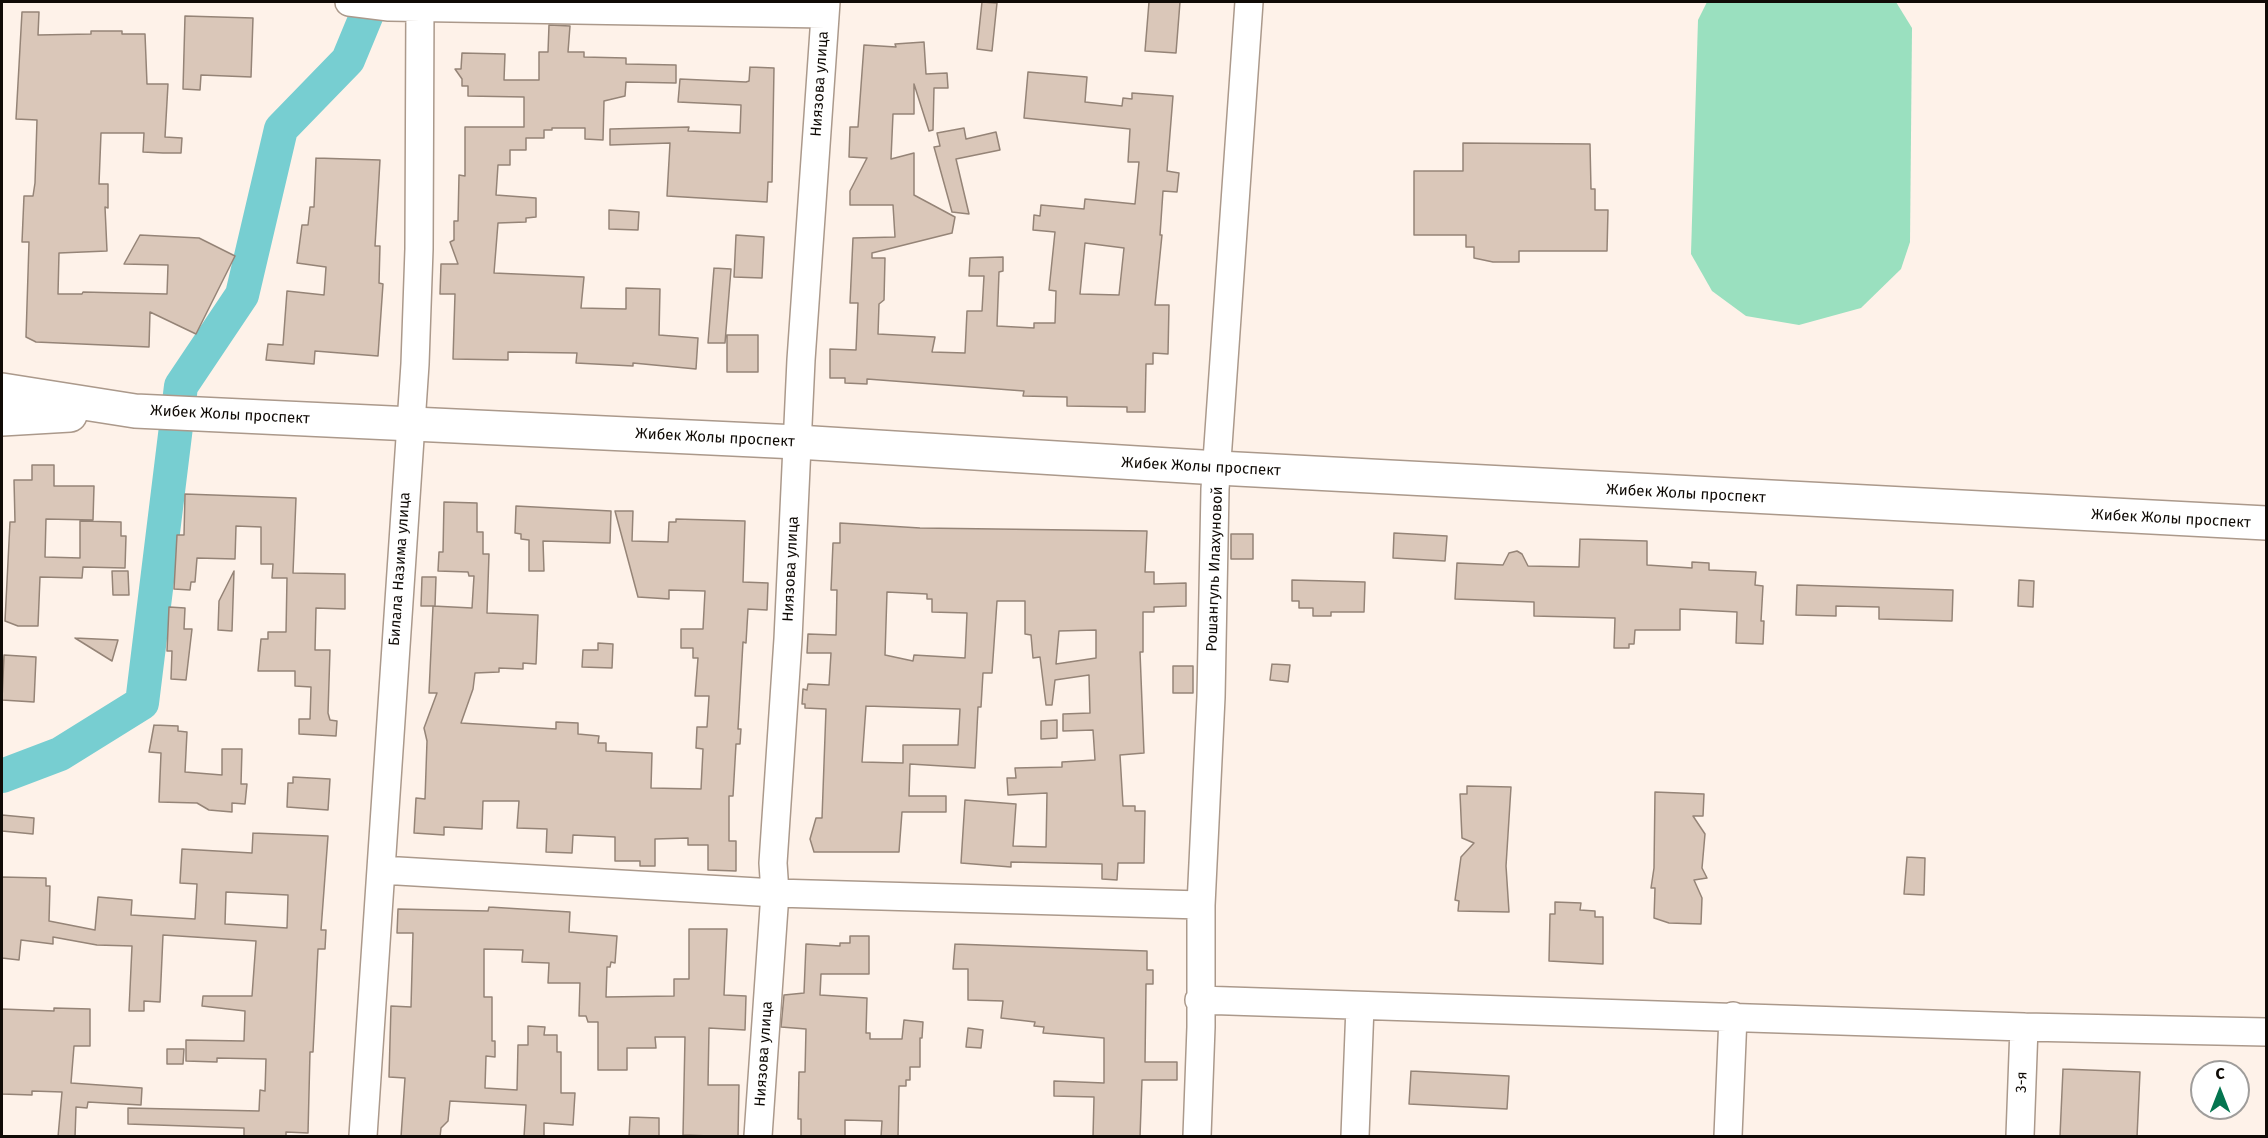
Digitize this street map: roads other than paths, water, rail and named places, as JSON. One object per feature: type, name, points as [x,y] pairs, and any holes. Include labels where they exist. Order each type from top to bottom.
[{"type":"highway","name":"Жибек Жолы проспект","points":[[2,390],[135,411]]},
{"type":"highway","name":"Жибек Жолы проспект","points":[[2,418],[135,411],[411,422],[2266,524]]},
{"type":"street","points":[[349,2],[389,7],[419,4],[826,8]]},
{"type":"street","name":"Рошангуль Илахуновой","points":[[1197,1137],[1201,1027],[1199,1000],[1201,905],[1211,697],[1215,489],[1250,2]]},
{"type":"street","name":"Билала Назима улица","points":[[363,1137],[411,422],[419,249],[419,4]]},
{"type":"street","name":"Ниязова улица","points":[[758,1137],[775,893],[773,862],[788,639],[797,442],[826,8]]},
{"type":"street","points":[[381,870],[775,893],[1201,905]]},
{"type":"street","points":[[1199,1000],[2024,1027],[2266,1032]]},
{"type":"street","points":[[1355,1137],[1360,1006]]},
{"type":"street","points":[[1728,1137],[1733,1016]]},
{"type":"street","name":"3-я","points":[[2020,1137],[2024,1027]]},
{"type":"waterway","points":[[2,776],[60,754],[142,703],[181,386],[242,295],[281,129],[348,60],[372,2]]}]
